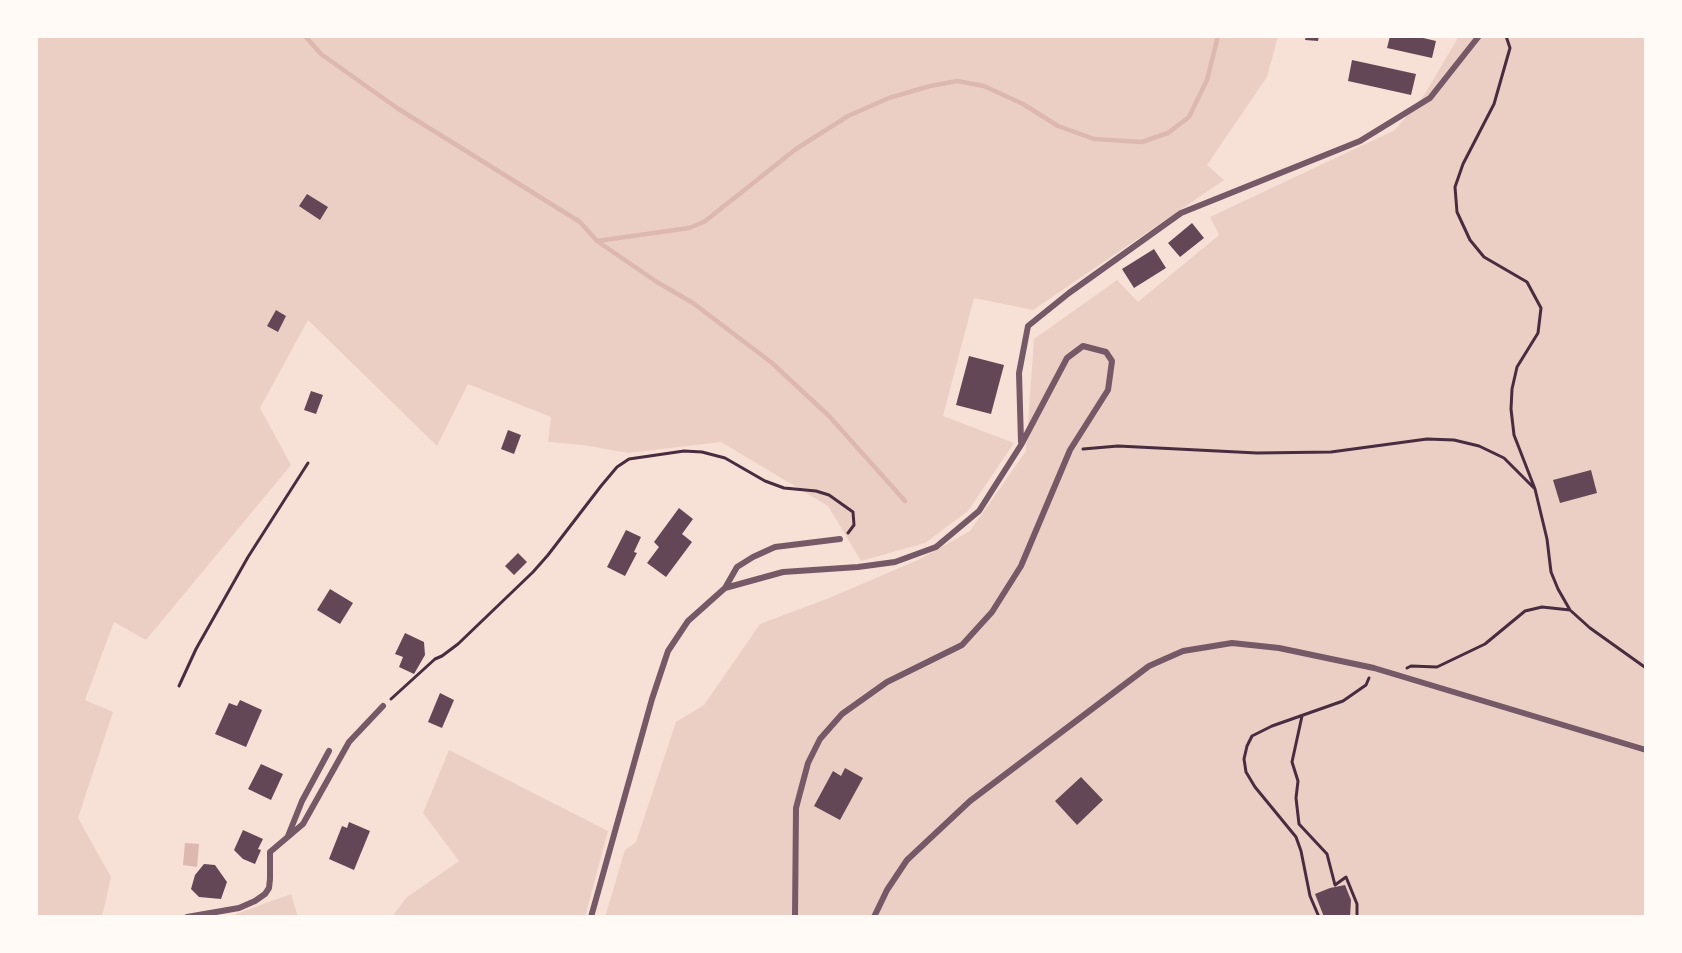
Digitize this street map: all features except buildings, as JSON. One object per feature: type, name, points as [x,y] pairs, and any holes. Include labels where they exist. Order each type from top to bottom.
[{"type":"street","points":[[1021,445],[1019,373],[1028,326],[1069,293],[1181,213],[1360,141],[1430,98],[1479,36]]},
{"type":"street","points":[[725,588],[783,572],[895,562],[936,547],[979,511],[1021,445],[1067,358],[1083,346],[1106,352],[1112,362],[1108,390],[1070,450],[1021,566],[992,612],[962,645],[887,682],[842,714],[820,739],[808,763],[796,808],[795,917]]},
{"type":"street","points":[[591,917],[652,699],[668,651],[688,621],[725,588],[737,567],[775,547],[840,539]]},
{"type":"street","points":[[874,917],[907,860],[970,801],[1149,666],[1183,651],[1232,643],[1279,648],[1374,668],[1646,750]]},
{"type":"street","points":[[187,917],[239,908],[265,894],[269,888],[270,852],[303,824],[349,742],[383,706]]},
{"type":"street","points":[[288,837],[302,801],[329,751]]},
{"type":"path","points":[[1506,36],[1510,48],[1494,104],[1463,164],[1455,187],[1457,212],[1470,240],[1484,257],[1527,282],[1540,308],[1538,333],[1517,367],[1512,389],[1511,409],[1514,435],[1535,489],[1547,539],[1551,572],[1558,590],[1570,610],[1590,628],[1646,668]]},
{"type":"path","points":[[1070,450],[1119,446],[1257,453],[1330,452],[1427,439],[1454,440],[1479,446],[1504,458],[1535,489]]},
{"type":"path","points":[[383,706],[435,659],[458,644],[533,572],[617,467],[629,459],[684,451],[702,452],[725,458],[765,481],[784,488],[816,491],[829,495],[853,512],[854,525],[851,531],[840,539]]},
{"type":"path","points":[[179,686],[196,649],[248,557],[308,463]]},
{"type":"path","points":[[1397,675],[1411,666],[1437,667],[1485,644],[1525,611],[1542,607],[1570,610]]},
{"type":"path","points":[[1319,917],[1310,896],[1296,837],[1255,787],[1246,772],[1244,759],[1252,736],[1272,726],[1343,701],[1366,685],[1374,668]]},
{"type":"path","points":[[1302,716],[1292,762],[1298,781],[1296,798],[1299,824],[1327,854],[1335,885],[1346,878],[1357,904],[1357,917]]},
{"type":"shaded area","points":[[36,36],[1278,36],[1267,77],[1207,165],[1224,180],[1033,310],[974,298],[943,416],[1014,443],[968,511],[925,543],[861,561],[828,506],[721,442],[628,453],[548,442],[551,417],[468,384],[437,446],[308,320],[260,408],[291,465],[146,640],[114,622],[85,700],[113,712],[78,818],[111,877],[102,917],[36,917]]},
{"type":"shaded area","points":[[1459,36],[1646,36],[1646,917],[605,917],[625,850],[636,842],[676,722],[704,705],[760,624],[829,598],[918,560],[970,531],[1026,451],[1034,339],[1117,280],[1138,302],[1219,235],[1210,217],[1395,130],[1424,95]]},
{"type":"shaded area","points":[[449,750],[608,831],[585,917],[392,917],[406,898],[459,861],[423,813]]},
{"type":"shaded area","points":[[185,843],[199,844],[197,867],[183,865]]},
{"type":"shaded area","points":[[291,894],[298,917],[228,917]]},
{"type":"waterway","points":[[305,36],[321,54],[397,108],[580,222],[597,241],[657,282],[693,303],[772,363],[829,416],[905,501]]},
{"type":"waterway","points":[[597,241],[689,228],[704,222],[796,149],[848,116],[889,98],[957,81],[984,86],[1023,104],[1058,126],[1094,139],[1142,142],[1168,133],[1189,117],[1207,80],[1218,36]]}]
